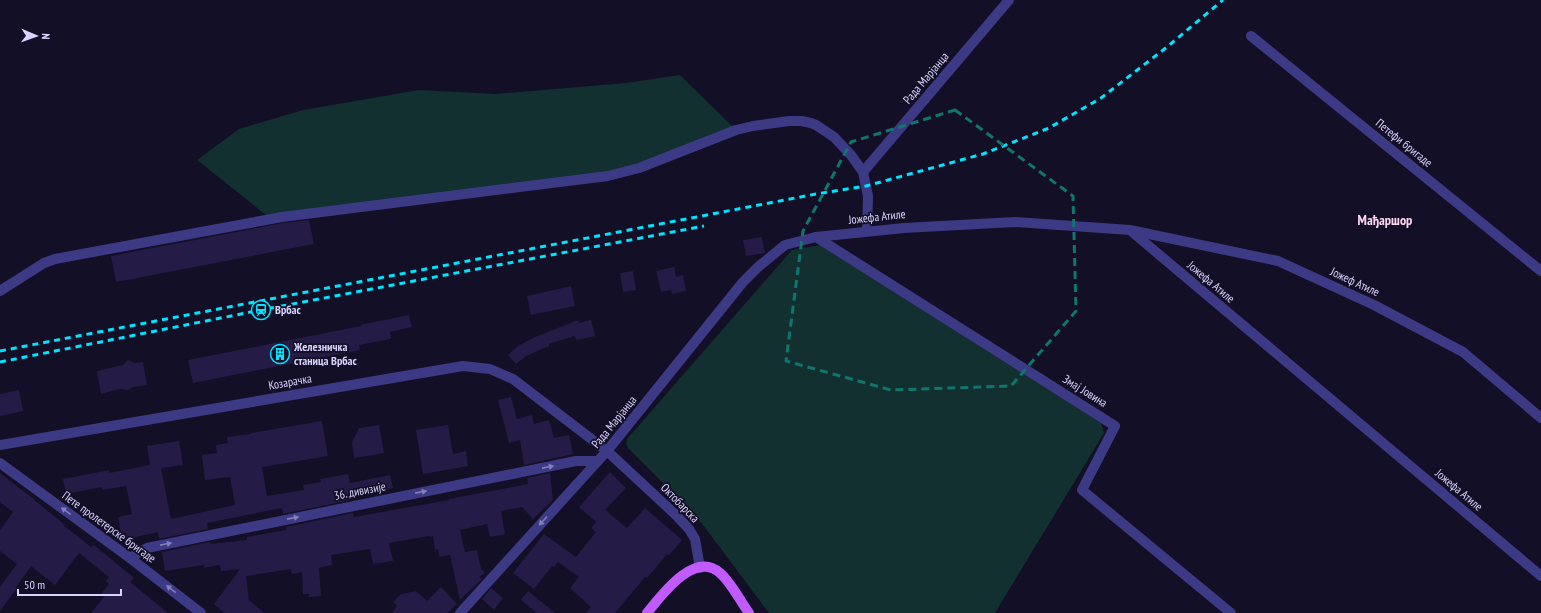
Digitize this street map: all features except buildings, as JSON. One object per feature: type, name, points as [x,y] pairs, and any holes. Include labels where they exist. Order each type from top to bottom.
[{"type":"main road","points":[[647,613],[673,582],[691,570],[700,568],[709,568],[720,572],[749,613]]},
{"type":"street","name":"Рада Марјанца","points":[[863,172],[1009,0]]},
{"type":"street","name":"Петефи бригаде","points":[[1251,36],[1541,271]]},
{"type":"street","points":[[0,291],[44,262],[55,259],[282,217],[608,176],[639,168],[723,134],[753,126],[790,121],[801,121],[816,125],[838,141],[851,155],[863,172],[868,196],[867,231]]},
{"type":"street","name":"Јожефа Атиле","points":[[785,245],[816,237],[867,231],[1015,222],[1130,230],[1541,576]]},
{"type":"street","name":"Јожеф Атиле","points":[[1130,230],[1278,261],[1285,264],[1374,305],[1462,352],[1541,418]]},
{"type":"street","name":"Змај Јовина","points":[[816,237],[1115,426],[1082,490],[1231,613]]},
{"type":"street","name":"Рада Марјанца","points":[[460,613],[607,451],[743,282],[758,267],[785,245]]},
{"type":"street","name":"Козарачка","points":[[0,444],[462,366],[490,369],[513,379],[607,451]]},
{"type":"street","name":"Октобарска","points":[[607,451],[689,529],[695,539],[700,568]]},
{"type":"street","name":"36. дивизије","points":[[130,558],[147,548],[576,461],[598,461]]},
{"type":"street","name":"Пете пролетерске бригаде","points":[[0,463],[130,558],[201,613]]},
{"type":"highlighted area","points":[[955,110],[1073,196],[1076,311],[1011,386],[891,390],[786,361],[803,231],[851,142]]},
{"type":"green space","points":[[680,75],[736,130],[639,168],[271,219],[197,160],[239,129],[303,110],[419,90],[495,94],[626,83]]},
{"type":"green space","points":[[820,245],[1101,423],[1104,433],[995,613],[769,613],[697,517],[629,449],[626,444],[627,439],[792,250]]},
{"type":"railway","points":[[0,351],[816,194],[866,186],[983,154],[1049,128],[1101,98],[1167,47],[1223,0]]},
{"type":"railway","points":[[0,362],[261,310],[704,226]]},
{"type":"place","name":"Врбас","points":[[261,310]]},
{"type":"place","name":"Железничка станица Врбас","points":[[280,354]]},
{"type":"district","name":"Мађаршор","points":[[1385,220]]}]
